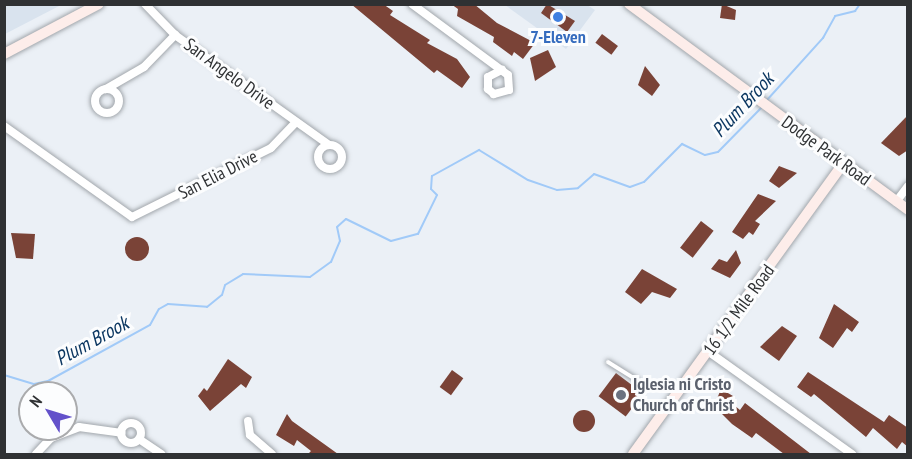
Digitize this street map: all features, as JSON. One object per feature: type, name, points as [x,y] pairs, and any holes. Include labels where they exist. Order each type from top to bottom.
[{"type":"street","points":[[4,54],[99,4]]},
{"type":"street","name":"San Angelo Drive","points":[[145,4],[175,35],[328,144]]},
{"type":"street","points":[[412,4],[502,70],[511,82],[502,94],[488,89],[489,62]]},
{"type":"street","name":"Dodge Park Road","points":[[629,4],[908,210]]},
{"type":"street","points":[[120,82],[118,98],[112,112],[98,110],[96,95],[154,59],[175,35]]},
{"type":"street","points":[[490,74],[502,70]]},
{"type":"street","points":[[106,89],[118,98]]},
{"type":"street","name":"San Elia Drive","points":[[4,126],[132,217],[264,152],[296,122]]},
{"type":"street","points":[[318,138],[318,152],[322,166],[337,166],[341,152],[328,144],[318,152]]},
{"type":"street","name":"16 1/2 Mile Road","points":[[633,454],[843,164]]},
{"type":"street","points":[[896,202],[908,186]]},
{"type":"street","points":[[709,352],[852,454]]},
{"type":"street","points":[[248,422],[250,435],[272,454]]},
{"type":"street","points":[[122,433],[126,425],[136,425],[140,439],[161,454]]},
{"type":"street","points":[[36,454],[51,438],[71,429],[90,427],[122,433],[128,443],[140,439]]},
{"type":"lane","points":[[608,362],[639,381]]},
{"type":"shaded area","points":[[5,4],[61,4],[61,5],[5,34]]},
{"type":"shaded area","points":[[505,5],[587,5],[595,10],[566,49]]},
{"type":"building","points":[[351,4],[383,4],[393,11],[390,15],[430,40],[427,43],[457,59],[470,77],[462,88],[437,70],[434,73]]},
{"type":"building","points":[[451,4],[474,4],[497,23],[535,43],[523,59],[514,52],[512,56],[493,42],[494,37],[457,16],[458,9]]},
{"type":"building","name":"7-Eleven","points":[[547,4],[575,21],[567,32],[541,13]]},
{"type":"building","points":[[722,4],[736,10],[735,20],[720,18]]},
{"type":"building","points":[[602,34],[618,46],[611,55],[595,43]]},
{"type":"building","points":[[548,50],[556,67],[535,81],[530,58]]},
{"type":"building","points":[[645,66],[660,85],[652,96],[638,85]]},
{"type":"building","points":[[908,115],[908,150],[899,156],[881,143]]},
{"type":"building","points":[[779,166],[797,173],[779,188],[769,181]]},
{"type":"building","points":[[758,194],[776,201],[755,221],[760,224],[753,235],[749,232],[743,239],[732,232]]},
{"type":"building","points":[[701,221],[714,231],[693,258],[680,248]]},
{"type":"building","points":[[11,233],[35,234],[33,259],[16,258]]},
{"type":"building","points":[[137,237],[146,240],[149,249],[146,258],[137,261],[128,258],[125,249],[128,240]]},
{"type":"building","points":[[736,250],[741,263],[730,278],[711,269],[719,259],[727,262]]},
{"type":"building","points":[[642,269],[677,289],[670,298],[652,292],[641,304],[625,292]]},
{"type":"building","points":[[834,304],[859,322],[852,332],[847,328],[833,348],[819,338]]},
{"type":"building","points":[[782,326],[797,336],[779,361],[760,347]]},
{"type":"building","points":[[228,359],[252,377],[246,388],[241,384],[210,411],[198,396],[204,388],[207,391]]},
{"type":"building","points":[[452,370],[463,378],[451,395],[440,387]]},
{"type":"building","points":[[808,372],[884,422],[889,415],[908,428],[908,447],[902,442],[897,449],[873,428],[866,437],[814,394],[811,397],[797,387]]},
{"type":"building","name":"Iglesia ni Cristo Church of Christ","points":[[616,373],[643,393],[626,417],[599,396]]},
{"type":"building","points":[[721,389],[733,396],[729,401],[740,410],[745,403],[811,454],[784,454],[756,433],[752,438],[732,424],[714,406]]},
{"type":"building","points":[[584,410],[592,413],[595,421],[592,429],[584,432],[576,429],[573,421],[576,413]]},
{"type":"building","points":[[287,414],[292,421],[338,454],[308,454],[311,451],[297,440],[294,446],[276,435]]},
{"type":"waterway","name":"Plum Brook","points":[[767,100],[823,38],[835,16],[855,11],[860,4]]},
{"type":"waterway","name":"Plum Brook","points":[[4,375],[34,384],[48,381],[150,325],[159,309],[168,304],[207,307],[222,295],[225,285],[243,274],[310,277],[331,262],[340,241],[337,227],[346,219],[391,241],[418,234],[437,195],[431,189],[432,176],[479,150],[528,180],[557,190],[578,188],[594,174],[630,187],[644,182],[682,144],[705,155],[718,152],[762,107]]},
{"type":"place","name":"7-Eleven","points":[[558,17]]},
{"type":"place","name":"Iglesia ni Cristo Church of Christ","points":[[621,395]]}]
